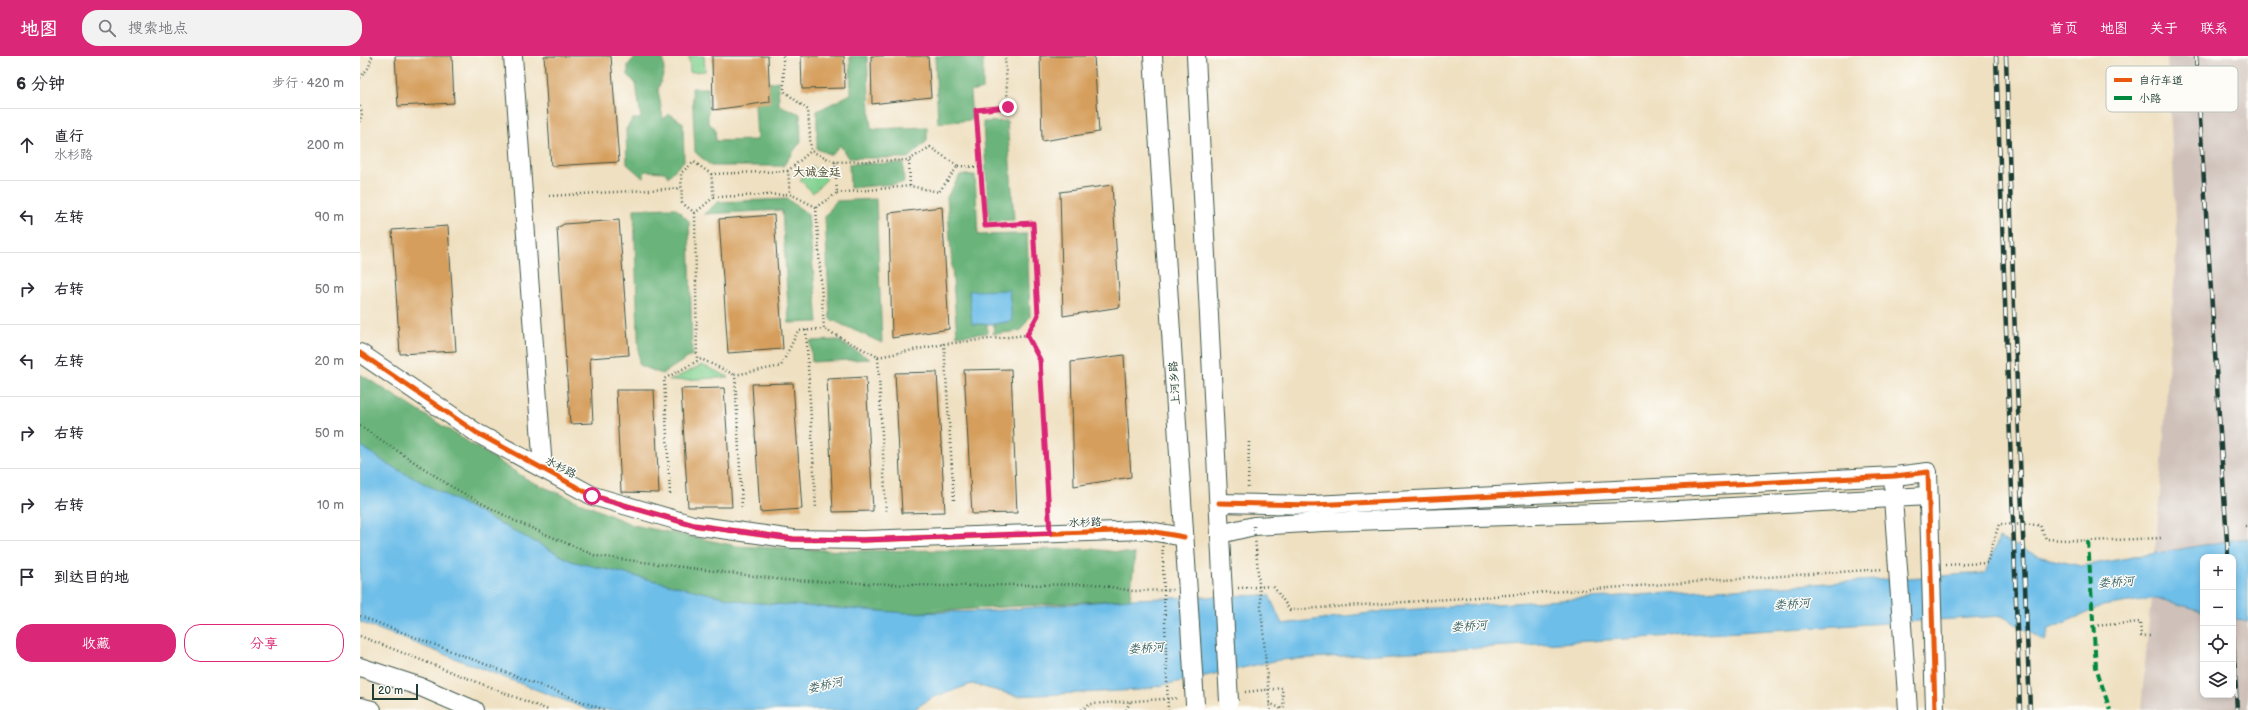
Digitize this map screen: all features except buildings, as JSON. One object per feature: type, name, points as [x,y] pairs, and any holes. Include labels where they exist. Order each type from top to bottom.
[{"type":"street","points":[[513,56],[543,469]]},
{"type":"street","name":"上河乡路","points":[[1153,56],[1184,537],[1183,583],[1195,707]]},
{"type":"street","points":[[1196,56],[1230,705]]},
{"type":"street","name":"水杉路","points":[[360,353],[477,433],[592,496],[693,525],[793,539],[863,540],[1144,530],[1184,537]]},
{"type":"street","points":[[1219,503],[1247,502],[1312,505],[1895,476],[1928,472],[1935,710]]},
{"type":"street","points":[[1895,476],[1893,498],[1908,710]]},
{"type":"street","points":[[1220,534],[1254,526],[1323,522],[1660,511],[1928,496]]},
{"type":"street","points":[[360,667],[421,687],[474,710]]},
{"type":"street","points":[[360,707],[372,710]]},
{"type":"path","points":[[360,78],[369,67],[372,56]]},
{"type":"path","points":[[783,56],[784,91],[808,110],[811,151]]},
{"type":"path","points":[[1005,56],[1008,107],[976,110],[985,226],[1033,223],[1038,315],[1027,335]]},
{"type":"path","points":[[360,106],[362,113],[360,122]]},
{"type":"path","points":[[811,151],[835,162],[909,160],[930,147],[958,166],[981,167]]},
{"type":"path","points":[[697,361],[694,213],[682,203],[681,173],[694,162],[711,174],[788,171],[811,151]]},
{"type":"path","points":[[909,160],[910,186]]},
{"type":"path","points":[[835,162],[837,192]]},
{"type":"path","points":[[816,207],[837,192],[910,186],[939,192],[958,166]]},
{"type":"path","points":[[788,171],[790,194]]},
{"type":"path","points":[[711,174],[714,197]]},
{"type":"path","points":[[549,196],[681,188]]},
{"type":"path","points":[[694,213],[714,197],[790,194],[816,207]]},
{"type":"path","points":[[816,207],[824,329]]},
{"type":"path","points":[[670,494],[664,379],[701,359],[735,375],[781,366],[798,331],[806,330],[824,329],[878,358],[944,344],[1027,335]]},
{"type":"path","points":[[806,330],[816,509]]},
{"type":"path","points":[[1027,335],[1040,360],[1050,533]]},
{"type":"path","points":[[944,344],[954,500]]},
{"type":"path","points":[[878,358],[886,512]]},
{"type":"path","points":[[735,375],[742,506]]},
{"type":"path","points":[[360,426],[452,487],[513,520],[596,556],[785,580],[941,586],[1094,584],[1133,591],[1183,583]]},
{"type":"path","points":[[1249,442],[1247,502],[1254,526],[1270,710]]},
{"type":"path","points":[[1944,565],[1987,563],[1999,524],[2040,525],[2046,539],[2088,541],[2161,538]]},
{"type":"path","points":[[1162,534],[1168,710]]},
{"type":"path","points":[[1234,588],[1273,586],[1290,610],[1888,569]]},
{"type":"path","points":[[360,616],[604,710]]},
{"type":"path","points":[[2094,626],[2140,622],[2141,636],[2151,636]]},
{"type":"path","points":[[360,636],[548,710]]},
{"type":"path","points":[[1126,710],[1130,702]]},
{"type":"path","points":[[1269,703],[1280,708],[1281,710]]},
{"type":"shaded area","points":[[2167,56],[2248,56],[2248,710],[2141,710],[2159,507],[2177,239],[2170,112],[2238,112],[2238,66],[2168,66]]},
{"type":"green space","points":[[636,56],[659,56],[663,58],[664,72],[658,90],[663,119],[670,114],[683,123],[684,161],[668,177],[665,172],[645,171],[643,178],[627,164],[626,129],[633,119],[641,119],[636,84],[628,75],[628,65]]},
{"type":"green space","points":[[689,56],[704,56],[705,71],[690,72]]},
{"type":"green space","points":[[850,56],[867,56],[871,129],[927,127],[927,141],[908,158],[848,158],[840,145],[831,155],[817,149],[817,111],[851,94]]},
{"type":"green space","points":[[935,56],[983,56],[983,89],[970,92],[972,120],[938,123]]},
{"type":"green space","points":[[778,81],[779,105],[800,114],[801,141],[783,166],[711,166],[695,152],[692,88],[708,88],[708,123],[715,128],[716,141],[757,140],[755,104],[770,101],[769,83]]},
{"type":"green space","points":[[1007,121],[1014,220],[989,221],[983,122]]},
{"type":"green space","points":[[903,163],[904,183],[850,188],[849,164]]},
{"type":"green space","points":[[812,166],[827,179],[813,193],[800,180]]},
{"type":"green space","points":[[960,175],[975,175],[978,235],[1027,234],[1030,316],[1020,331],[993,334],[994,324],[1012,321],[969,291],[972,324],[987,324],[987,333],[957,336],[947,197]]},
{"type":"green space","points":[[787,199],[808,214],[818,322],[789,323],[782,210],[704,214],[718,202]]},
{"type":"green space","points":[[876,199],[882,343],[830,319],[825,217],[836,201]]},
{"type":"green space","points":[[676,208],[689,221],[692,355],[662,374],[639,365],[634,209]]},
{"type":"green space","points":[[837,340],[870,359],[812,362],[810,341]]},
{"type":"green space","points":[[702,365],[729,377],[669,381]]},
{"type":"green space","points":[[360,374],[530,481],[633,525],[737,546],[846,551],[1092,549],[1135,554],[1130,599],[908,613],[744,602],[571,561],[387,464],[360,445]]},
{"type":"water","points":[[1009,290],[1012,321],[994,324],[972,324],[969,291]]},
{"type":"water","name":"娄桥河","points":[[360,445],[387,464],[571,561],[744,602],[908,613],[990,611],[1130,599],[1269,595],[1282,624],[1386,611],[1985,573],[1999,538],[2041,557],[2081,566],[2239,539],[2248,539],[2248,622],[2236,620],[2236,554],[2200,554],[2200,610],[2156,598],[2103,606],[2049,629],[2045,641],[2002,616],[1279,660],[1140,690],[1017,696],[972,684],[931,698],[913,710],[589,710],[360,622]]},
{"type":"railway","points":[[1996,56],[2020,710]]},
{"type":"railway","points":[[2006,56],[2014,309],[2030,710]]},
{"type":"railway","points":[[2196,56],[2197,66]]},
{"type":"railway","points":[[2200,112],[2228,554]]},
{"type":"railway","points":[[2234,662],[2237,710]]},
{"type":"marked path","points":[[2088,541],[2096,667],[2110,710]]},
{"type":"cycle path","points":[[360,353],[477,433],[593,496],[693,525],[793,539],[863,540],[1144,530],[1184,537]]},
{"type":"cycle path","points":[[1219,503],[1313,505],[1895,476],[1928,472],[1935,710]]},
{"type":"district","name":"大诚金廷","points":[[817,172]]},
{"type":"route","points":[[592,496],[693,525],[793,539],[863,540],[1050,533],[1040,360],[1027,335],[1038,315],[1033,223],[985,226],[976,110],[1008,107]]}]
